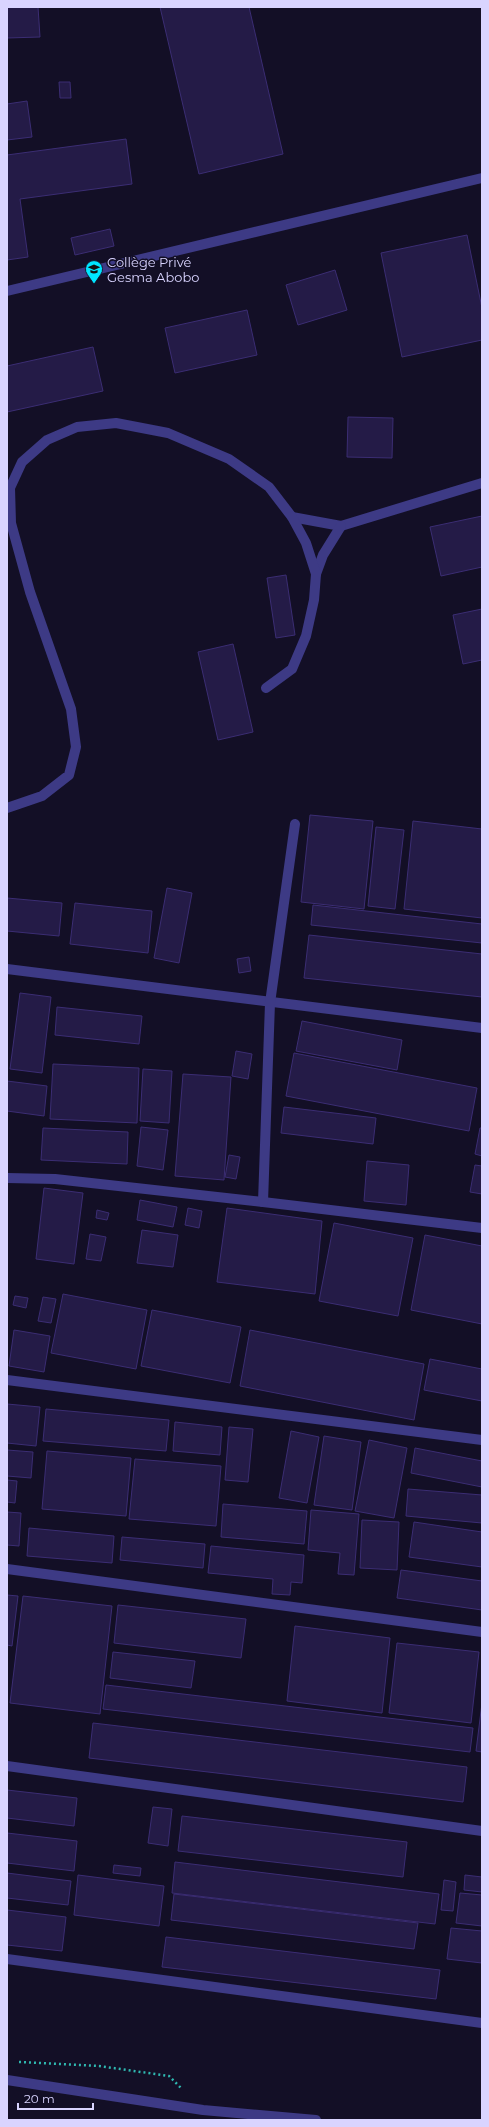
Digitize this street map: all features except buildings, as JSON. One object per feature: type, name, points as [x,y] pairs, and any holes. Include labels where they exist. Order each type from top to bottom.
[{"type":"street","points":[[7,291],[482,178]]},
{"type":"street","points":[[7,808],[42,796],[69,775],[76,747],[71,709],[30,592],[11,524],[10,488],[22,462],[47,440],[77,427],[116,423],[168,433],[229,459],[269,486],[292,517],[306,543],[316,574]]},
{"type":"street","points":[[292,517],[340,526],[482,483]]},
{"type":"street","points":[[266,688],[292,669],[306,636],[314,600],[316,574],[323,555],[340,526]]},
{"type":"street","points":[[263,1202],[270,1003],[295,824]]},
{"type":"street","points":[[7,969],[270,1003],[482,1028]]},
{"type":"street","points":[[7,1178],[55,1180],[263,1202],[482,1228]]},
{"type":"street","points":[[7,1380],[482,1440]]},
{"type":"street","points":[[7,1569],[482,1632]]},
{"type":"street","points":[[7,1766],[482,1831]]},
{"type":"street","points":[[7,1959],[482,2023]]},
{"type":"street","points":[[7,2080],[202,2115],[316,2120]]},
{"type":"path","points":[[14,2062],[99,2066],[169,2076],[202,2115]]},
{"type":"place","name":"Collège Privé Gesma Abobo","points":[[94,284]]}]
